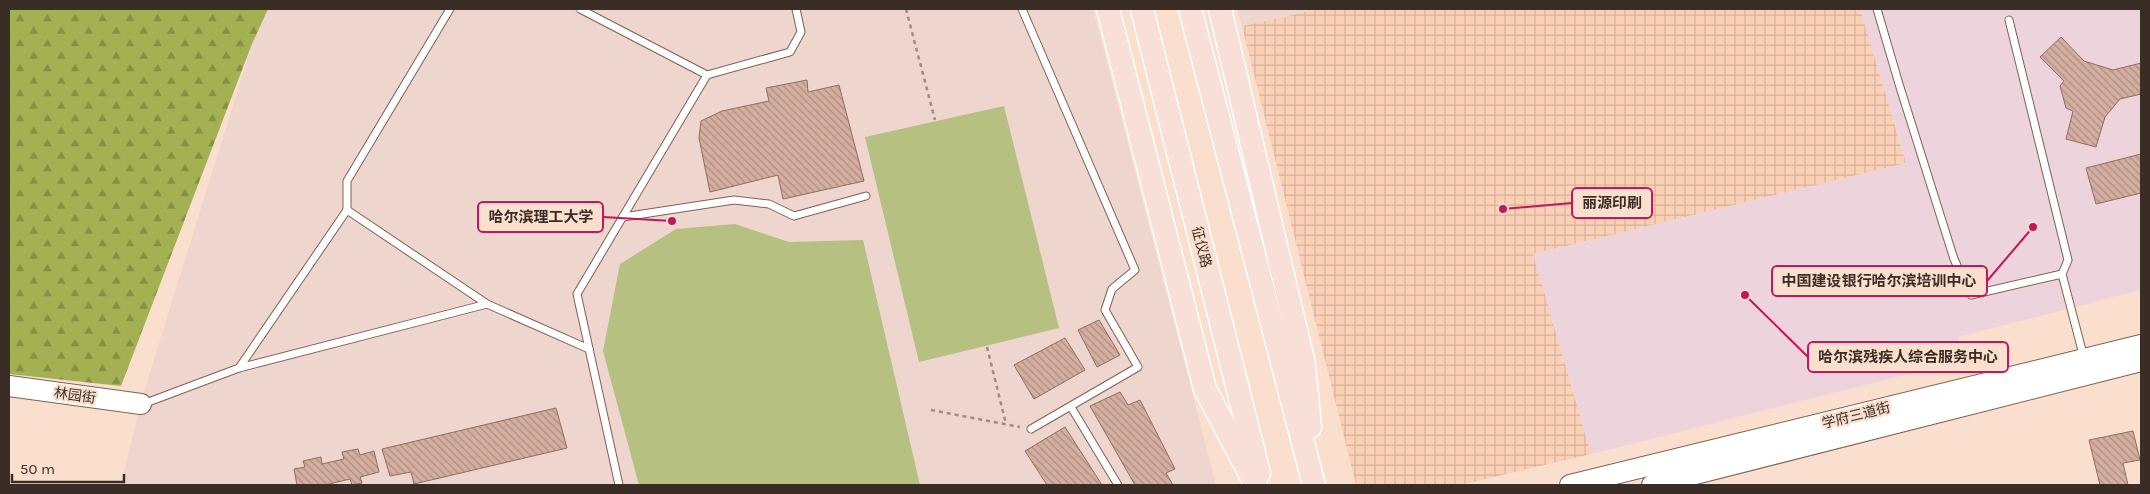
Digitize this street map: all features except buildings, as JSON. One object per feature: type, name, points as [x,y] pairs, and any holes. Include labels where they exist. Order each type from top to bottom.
[{"type":"main road","points":[[1108,9],[1206,389],[1256,485]]},
{"type":"main road","name":"征仪路","points":[[1142,9],[1262,485]]},
{"type":"main road","points":[[1190,9],[1314,485]]},
{"type":"main road","points":[[1220,9],[1304,364],[1314,485]]},
{"type":"main road","name":"学府三道街","points":[[1570,485],[2141,345]]},
{"type":"main road","name":"学府三道街","points":[[1652,485],[2141,361]]},
{"type":"main road","name":"林园街","points":[[9,386],[141,404]]},
{"type":"lane","points":[[239,368],[347,210],[347,180],[450,9]]},
{"type":"lane","points":[[580,9],[707,75],[790,52],[801,32],[796,9]]},
{"type":"lane","points":[[1022,9],[1135,270],[1112,289],[1105,310],[1138,367],[1031,429]]},
{"type":"lane","points":[[1878,9],[1899,84],[1954,260],[1971,295],[2062,274]]},
{"type":"lane","points":[[2009,20],[2068,260],[2062,274],[2085,360]]},
{"type":"lane","points":[[618,485],[577,294],[707,75]]},
{"type":"lane","points":[[623,218],[734,200],[769,204],[794,216],[866,196]]},
{"type":"lane","points":[[347,210],[487,304],[589,349]]},
{"type":"lane","points":[[141,404],[239,368],[487,304]]},
{"type":"lane","points":[[1071,406],[1118,485]]},
{"type":"path","points":[[906,9],[935,120]]},
{"type":"path","points":[[987,347],[1006,424]]},
{"type":"path","points":[[931,410],[1031,429]]},
{"type":"shaded area","points":[[268,9],[1093,9],[1216,485],[121,485],[142,398],[252,44]]},
{"type":"shaded area","points":[[1237,9],[1319,9],[1242,26]]},
{"type":"shaded area","points":[[1319,9],[1860,9],[1906,163],[1533,254],[1591,454],[1460,485],[1356,485],[1242,26]]},
{"type":"shaded area","points":[[1860,9],[2141,9],[2141,290],[1958,337],[1965,360],[1591,454],[1533,254],[1906,163]]},
{"type":"green space","points":[[9,9],[268,9],[252,44],[121,386],[9,374]]},
{"type":"green space","points":[[1004,106],[1059,328],[919,362],[865,137]]},
{"type":"green space","points":[[735,224],[789,242],[863,240],[920,485],[639,485],[603,351],[620,264],[676,229]]},
{"type":"place","name":"丽源印刷","points":[[1503,209]]},
{"type":"place","name":"哈尔滨理工大学","points":[[672,221]]},
{"type":"place","name":"中国建设银行哈尔滨培训中心","points":[[2033,227]]},
{"type":"place","name":"哈尔滨残疾人综合服务中心","points":[[1745,295]]}]
